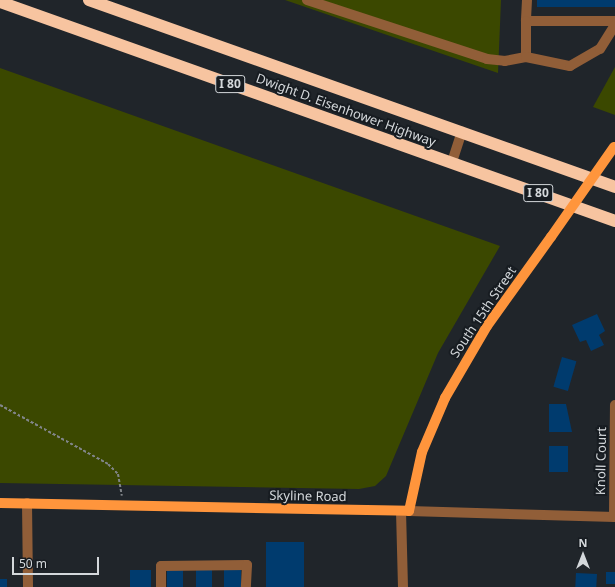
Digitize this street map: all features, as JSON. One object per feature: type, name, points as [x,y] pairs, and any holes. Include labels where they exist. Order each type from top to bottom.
[{"type":"highway","name":"Dwight D. Eisenhower Highway","points":[[89,0],[615,187]]},
{"type":"highway","name":"Dwight D. Eisenhower Highway","points":[[0,2],[615,220]]},
{"type":"main road","name":"South 15th Street","points":[[405,511],[422,452],[445,398],[486,326],[552,237],[615,146]]},
{"type":"main road","name":"Skyline Road","points":[[0,503],[405,511]]},
{"type":"street","points":[[307,0],[487,59],[505,61],[526,57],[570,66],[584,62],[600,49],[615,25]]},
{"type":"street","points":[[526,57],[527,0]]},
{"type":"street","points":[[526,21],[615,21]]},
{"type":"street","points":[[452,162],[462,132]]},
{"type":"street","name":"Knoll Court","points":[[614,517],[615,405]]},
{"type":"street","points":[[27,503],[28,587]]},
{"type":"street","points":[[403,587],[405,511]]},
{"type":"street","name":"Skyline Road","points":[[405,511],[614,517]]},
{"type":"street","points":[[161,587],[161,566],[247,565],[246,587]]},
{"type":"path","points":[[0,405],[108,464],[122,483],[122,505]]},
{"type":"green space","points":[[285,0],[501,0],[498,73]]},
{"type":"green space","points":[[615,67],[615,115],[593,107]]},
{"type":"green space","points":[[0,68],[500,246],[438,353],[386,476],[375,486],[359,489],[0,483]]},
{"type":"building","points":[[537,0],[615,0],[615,7],[537,7]]},
{"type":"building","points":[[597,314],[605,331],[599,335],[604,345],[591,351],[586,340],[580,342],[572,325]]},
{"type":"building","points":[[562,357],[576,361],[568,391],[553,387]]},
{"type":"building","points":[[549,404],[566,404],[572,432],[549,432]]},
{"type":"building","points":[[549,446],[568,446],[568,472],[549,472]]},
{"type":"building","points":[[266,542],[304,542],[304,587],[266,587]]},
{"type":"building","points":[[130,570],[151,570],[151,587],[130,587]]},
{"type":"building","points":[[167,570],[183,570],[183,587],[167,587]]},
{"type":"building","points":[[196,570],[212,570],[212,587],[196,587]]},
{"type":"building","points":[[224,570],[241,570],[241,587],[224,587]]},
{"type":"building","points":[[606,572],[615,572],[615,584],[606,584]]},
{"type":"building","points":[[576,573],[597,574],[596,587],[575,587]]},
{"type":"building","points":[[0,579],[7,579],[7,587],[0,587]]}]
